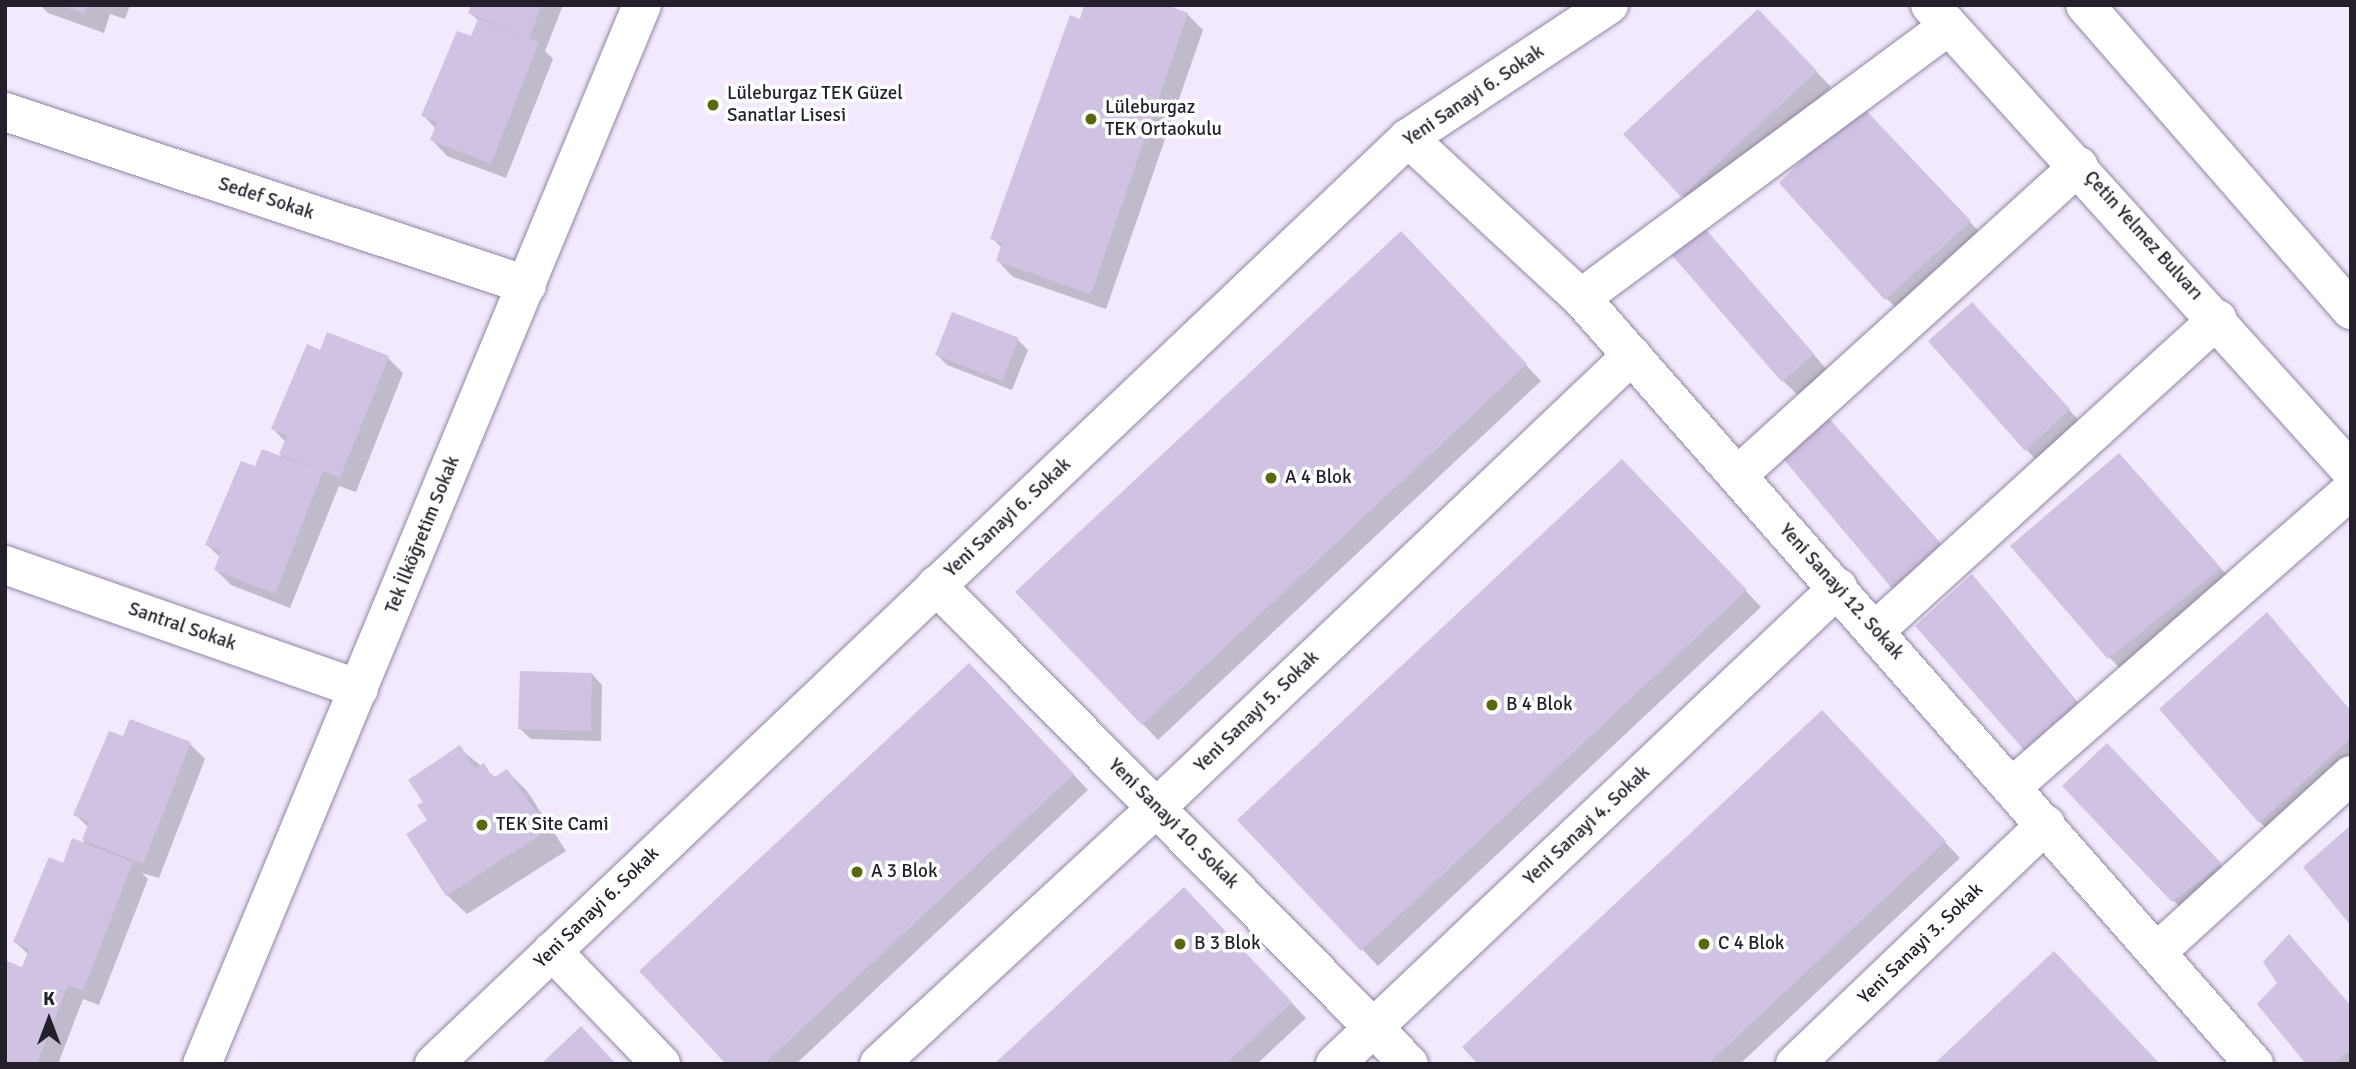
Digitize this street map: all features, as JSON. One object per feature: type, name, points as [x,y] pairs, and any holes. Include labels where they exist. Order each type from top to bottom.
[{"type":"street","name":"Tek İlköğretim Sokak","points":[[202,1064],[642,5]]},
{"type":"street","name":"Yeni Sanayi 6. Sokak","points":[[433,1064],[1408,138],[1609,5]]},
{"type":"street","points":[[2085,5],[2351,310]]},
{"type":"street","points":[[1581,298],[1939,16]]},
{"type":"street","name":"Çetin Yelmez Bulvarı","points":[[1939,16],[2218,319],[2351,471]]},
{"type":"street","name":"Sedef Sokak","points":[[5,112],[527,285]]},
{"type":"street","name":"Yeni Sanayi 12. Sokak","points":[[1408,138],[1581,298],[2158,951],[2254,1064]]},
{"type":"street","points":[[1738,475],[2079,166]]},
{"type":"street","points":[[1875,631],[2218,319]]},
{"type":"street","name":"Yeni Sanayi 5. Sokak","points":[[879,1064],[1156,808],[1632,355]]},
{"type":"street","points":[[2013,786],[2351,490]]},
{"type":"street","name":"Santral Sokak","points":[[5,565],[359,689]]},
{"type":"street","name":"Yeni Sanayi 10. Sokak","points":[[936,585],[1409,1064]]},
{"type":"street","name":"Yeni Sanayi 4. Sokak","points":[[1335,1064],[1838,588]]},
{"type":"street","points":[[2158,951],[2351,775]]},
{"type":"street","name":"Yeni Sanayi 3. Sokak","points":[[1796,1064],[2046,824]]},
{"type":"street","points":[[552,951],[661,1064]]},
{"type":"building","points":[[60,5],[87,5],[84,14]]},
{"type":"building","points":[[471,5],[542,5],[529,38],[539,42],[491,164],[430,140],[437,122],[421,116],[457,31],[471,36],[478,19],[525,37],[468,13]]},
{"type":"building","points":[[1084,5],[1167,5],[1188,13],[1091,294],[996,261],[1002,243],[990,239],[1070,15],[1080,19]]},
{"type":"building","points":[[1758,9],[1817,71],[1681,197],[1623,134]]},
{"type":"building","points":[[1859,103],[1971,221],[1885,300],[1779,183]]},
{"type":"building","points":[[1702,225],[1814,354],[1782,382],[1670,253]]},
{"type":"building","name":"A 4 Blok","points":[[1401,231],[1527,364],[1142,725],[1015,592]]},
{"type":"building","points":[[1972,302],[2070,409],[2025,451],[1928,341]]},
{"type":"building","points":[[952,312],[1019,338],[1002,381],[935,355]]},
{"type":"building","points":[[327,332],[389,356],[340,478],[323,471],[275,594],[214,570],[221,552],[205,545],[241,461],[255,466],[262,449],[313,468],[279,454],[287,436],[271,429],[307,344],[320,350]]},
{"type":"building","points":[[1826,415],[1945,548],[1895,592],[1780,455]]},
{"type":"building","points":[[2119,453],[2221,568],[2108,659],[2010,546]]},
{"type":"building","name":"B 4 Blok","points":[[1622,459],[1747,590],[1361,951],[1237,820]]},
{"type":"building","points":[[1972,574],[2084,711],[2032,759],[1915,626]]},
{"type":"building","points":[[2267,612],[2351,712],[2351,738],[2259,823],[2159,709]]},
{"type":"building","name":"A 3 Blok","points":[[969,663],[1074,774],[764,1064],[726,1064],[639,971]]},
{"type":"building","points":[[520,671],[592,673],[591,731],[518,729]]},
{"type":"building","name":"C 4 Blok","points":[[1822,710],[1946,841],[1708,1064],[1478,1064],[1462,1047]]},
{"type":"building","points":[[130,719],[191,742],[143,864],[82,840],[89,822],[73,815],[109,731],[123,736]]},
{"type":"building","points":[[2107,743],[2222,864],[2172,902],[2062,786]]},
{"type":"building","name":"TEK Site Cami","points":[[460,745],[475,768],[484,763],[493,778],[507,769],[548,830],[446,896],[406,834],[427,820],[417,805],[423,802],[408,780]]},
{"type":"building","points":[[2351,825],[2351,926],[2303,867]]},
{"type":"building","points":[[72,838],[133,862],[83,991],[68,985],[37,1064],[5,1064],[5,965],[7,961],[22,967],[29,949],[13,942],[49,857],[63,863]]},
{"type":"building","name":"B 3 Blok","points":[[1184,887],[1292,1002],[1226,1064],[994,1064]]},
{"type":"building","points":[[2289,934],[2351,1006],[2351,1049],[2334,1064],[2306,1064],[2257,1004],[2277,983],[2263,962]]},
{"type":"building","points":[[2054,951],[2160,1064],[1934,1064]]},
{"type":"building","points":[[581,1026],[616,1064],[541,1064]]},
{"type":"place","name":"Lüleburgaz TEK Güzel Sanatlar Lisesi","points":[[713,105]]},
{"type":"place","name":"Lüleburgaz TEK Ortaokulu","points":[[1091,119]]},
{"type":"place","name":"A 4 Blok","points":[[1271,478]]},
{"type":"place","name":"B 4 Blok","points":[[1492,705]]},
{"type":"place","name":"TEK Site Cami","points":[[482,825]]},
{"type":"place","name":"A 3 Blok","points":[[857,872]]},
{"type":"place","name":"B 3 Blok","points":[[1180,944]]},
{"type":"place","name":"C 4 Blok","points":[[1704,944]]}]
